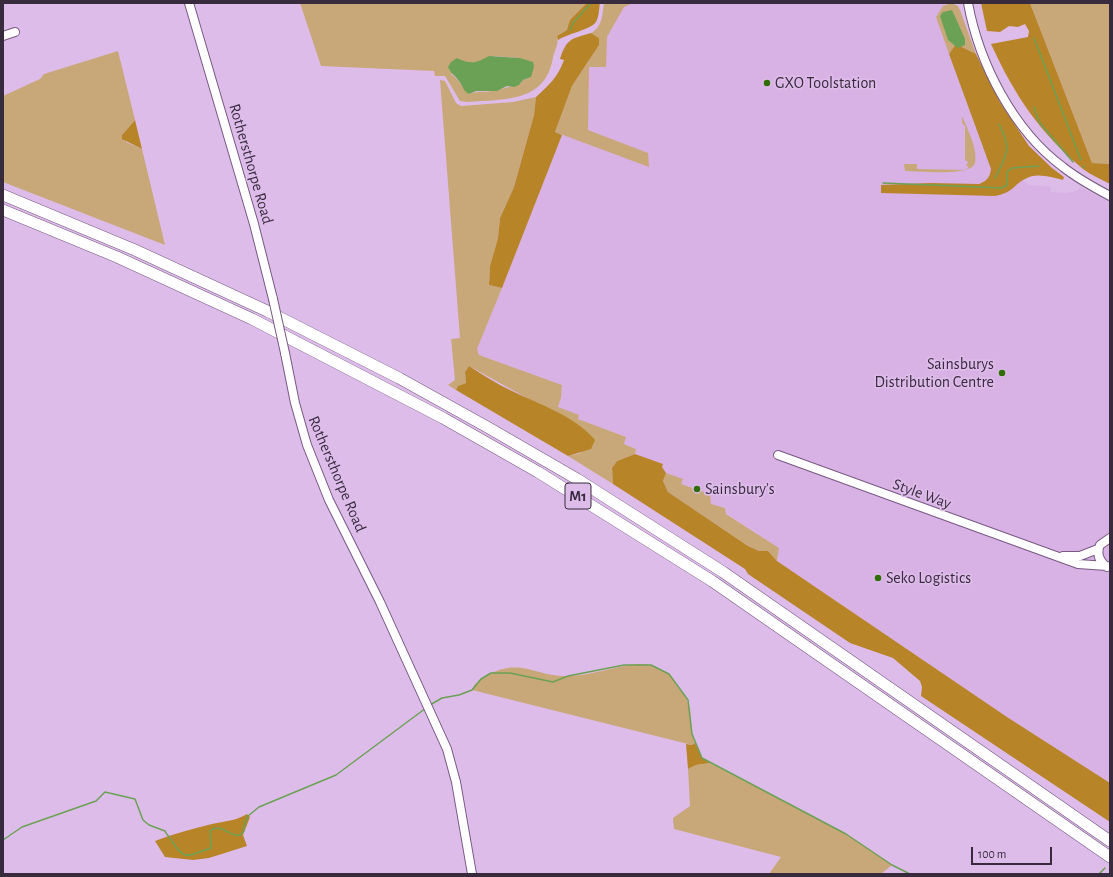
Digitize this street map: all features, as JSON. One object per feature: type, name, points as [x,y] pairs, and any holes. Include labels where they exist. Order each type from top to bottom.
[{"type":"highway","name":"M1","points":[[3,195],[135,250],[267,311],[399,378],[489,428],[590,487],[723,572],[1110,840]]},
{"type":"highway","name":"M1","points":[[3,210],[117,257],[252,319],[443,418],[538,472],[712,581],[1110,857]]},
{"type":"street","name":"Rothersthorpe Road","points":[[189,3],[254,224],[273,299],[295,403],[307,445],[329,500],[380,602],[446,749],[456,782],[472,874]]},
{"type":"street","points":[[968,3],[970,17],[985,60],[1019,122],[1039,145],[1061,166],[1086,184],[1110,196]]},
{"type":"street","points":[[3,36],[15,32]]},
{"type":"street","name":"Style Way","points":[[778,455],[1078,564],[1108,567]]},
{"type":"street","points":[[1108,567],[1099,559],[1098,549],[1109,537]]},
{"type":"street","name":"Style Way","points":[[1058,556],[1080,556],[1098,549]]},
{"type":"shaded area","points":[[300,3],[587,3],[567,30],[557,36],[557,44],[549,72],[542,83],[532,91],[509,99],[467,102],[460,101],[445,76],[435,76],[434,71],[321,66]],"holes":[[[494,56],[520,58],[531,77],[523,80],[519,85],[488,92],[476,92],[469,94],[451,74],[464,62],[476,63]]]},
{"type":"shaded area","points":[[587,3],[600,3],[598,15],[594,25],[558,40],[557,36],[567,30],[570,20]]},
{"type":"shaded area","points":[[604,3],[633,3],[624,7],[607,37],[606,67],[589,67],[588,130],[648,153],[649,167],[555,132],[572,86],[599,45],[599,38],[591,33],[600,24]]},
{"type":"shaded area","points":[[617,3],[947,3],[936,17],[986,157],[1030,185],[1051,187],[1051,192],[1065,193],[1077,191],[1080,187],[1110,202],[1110,783],[1007,717],[777,561],[779,548],[726,513],[725,508],[711,504],[710,494],[681,484],[683,479],[666,473],[662,467],[663,464],[635,454],[636,449],[624,444],[626,437],[577,419],[578,415],[558,407],[561,398],[562,385],[479,355],[477,349],[561,135],[555,132]]},
{"type":"shaded area","points":[[951,3],[958,6],[960,10],[976,54],[956,44],[949,54],[936,17],[943,6]]},
{"type":"shaded area","points":[[981,3],[1030,3],[1092,163],[1110,164],[1110,184],[1083,169],[1053,141],[1019,97],[1009,80],[991,44],[1028,37],[1029,31],[1025,24],[1018,27],[1009,26],[1000,32],[987,31]]},
{"type":"shaded area","points":[[1030,3],[1110,3],[1110,164],[1092,163]]},
{"type":"shaded area","points":[[952,10],[965,39],[965,45],[958,48],[948,40],[940,16],[943,12]]},
{"type":"shaded area","points":[[591,33],[599,38],[599,45],[572,86],[555,132],[562,135],[502,288],[489,285],[490,266],[498,238],[500,218],[514,187],[534,115],[536,97],[549,85],[559,71],[564,60],[560,59],[568,43],[574,38]]},
{"type":"shaded area","points":[[956,44],[976,54],[1000,102],[1029,146],[1052,168],[1064,177],[1063,180],[1039,175],[1029,177],[1006,193],[995,196],[881,193],[881,185],[930,183],[979,184],[984,182],[989,176],[991,169],[949,54]]},
{"type":"shaded area","points":[[118,51],[135,120],[122,135],[126,142],[142,149],[165,245],[3,182],[3,96],[40,79],[44,74]]},
{"type":"shaded area","points":[[489,56],[520,58],[533,62],[534,67],[531,77],[523,80],[519,85],[514,87],[507,86],[497,91],[476,91],[469,94],[467,93],[448,67],[451,62],[457,58],[466,62],[473,62]]},
{"type":"shaded area","points":[[440,80],[445,81],[456,103],[461,106],[513,102],[536,97],[534,115],[514,187],[500,218],[498,238],[490,266],[489,285],[502,288],[477,349],[479,355],[562,385],[561,398],[558,407],[579,415],[578,419],[626,437],[624,444],[636,449],[635,454],[617,461],[612,468],[613,484],[568,456],[581,453],[527,398],[469,366],[465,372],[466,383],[458,386],[456,390],[448,385],[455,380],[451,339],[460,338]]},
{"type":"shaded area","points":[[962,117],[972,140],[976,158],[975,163],[966,170],[968,168],[968,166],[966,166],[968,162],[965,160],[965,126],[962,123]]},
{"type":"shaded area","points":[[135,120],[142,149],[122,139],[122,135]]},
{"type":"shaded area","points":[[904,164],[917,164],[917,169],[965,170],[955,172],[905,171]]},
{"type":"shaded area","points":[[469,366],[501,385],[567,417],[587,431],[595,440],[591,449],[568,456],[456,390],[458,386],[466,383],[465,372]]},
{"type":"shaded area","points":[[635,454],[663,464],[662,467],[666,473],[663,481],[668,492],[748,546],[759,551],[768,551],[777,561],[1007,717],[1110,783],[1110,822],[921,696],[922,687],[920,681],[893,658],[850,643],[748,574],[745,569],[613,484],[612,468],[617,461]]},
{"type":"shaded area","points":[[666,473],[683,479],[681,484],[710,494],[711,504],[725,508],[726,514],[779,548],[777,561],[768,551],[759,551],[748,546],[668,492],[663,481]]},
{"type":"shaded area","points":[[639,664],[651,665],[669,674],[684,694],[690,708],[692,734],[695,743],[692,745],[472,690],[477,682],[484,677],[508,668],[528,669],[558,676],[570,676]]},
{"type":"shaded area","points":[[695,743],[702,758],[710,763],[696,765],[688,769],[686,744],[692,745]]},
{"type":"shaded area","points":[[710,763],[846,834],[892,865],[881,874],[769,874],[781,857],[674,829],[673,818],[690,806],[688,769],[696,765]]},
{"type":"shaded area","points":[[247,814],[250,817],[243,835],[247,846],[209,858],[193,860],[165,857],[155,841],[190,830],[235,819]]},
{"type":"waterway","points":[[570,30],[573,23],[591,3]]},
{"type":"waterway","points":[[1034,38],[1081,160]]},
{"type":"waterway","points":[[1034,107],[1039,122],[1073,162]]},
{"type":"waterway","points":[[995,178],[1003,163],[1007,146],[999,124]]},
{"type":"waterway","points":[[883,183],[1002,188],[1007,185],[1007,172],[1012,168],[1039,166]]},
{"type":"waterway","points":[[430,705],[442,698],[459,695],[472,690],[481,679],[491,673],[510,673],[553,682],[568,676],[624,665],[651,665],[669,674],[688,700],[692,734],[702,758],[846,834],[892,865],[910,874]]},
{"type":"waterway","points":[[3,840],[22,827],[96,801],[105,792],[135,799],[143,820],[149,825],[165,831],[181,853],[185,855],[193,854],[211,848],[210,831],[218,828],[232,834],[240,835],[244,831],[244,825],[248,816],[259,807],[336,775],[426,708]]},
{"type":"waterway","points":[[1099,874],[1105,868]]},
{"type":"place","name":"GXO Toolstation","points":[[767,83]]},
{"type":"place","name":"Sainsburys Distribution Centre","points":[[1002,373]]},
{"type":"place","name":"Sainsbury’s","points":[[697,489]]},
{"type":"place","name":"Seko Logistics","points":[[878,578]]}]
